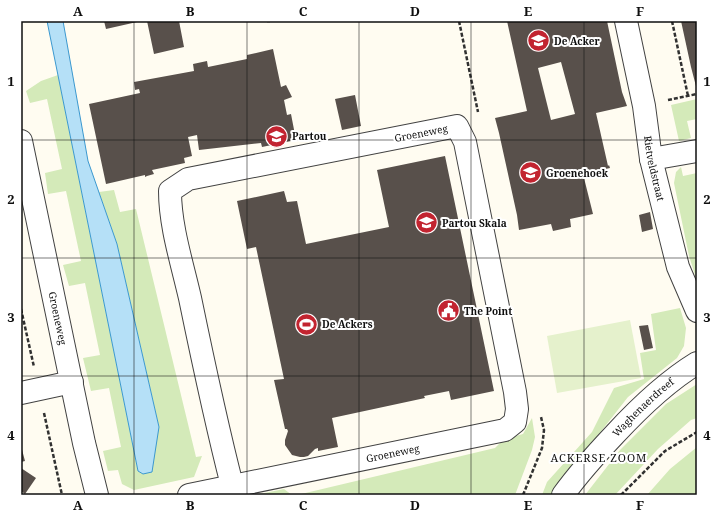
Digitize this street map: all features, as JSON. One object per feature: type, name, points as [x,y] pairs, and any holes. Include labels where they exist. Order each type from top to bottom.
[{"type":"street","name":"Rietveldstraat","points":[[626,21],[644,106],[651,159],[678,267],[697,311]]},
{"type":"street","name":"Groeneweg","points":[[189,495],[504,430],[515,422],[517,409],[516,392],[465,142],[457,126],[188,179],[170,190],[170,202],[176,236],[232,485]]},
{"type":"street","name":"Groeneweg","points":[[21,141],[84,443],[97,495]]},
{"type":"street","points":[[651,159],[697,151]]},
{"type":"street","name":"Waghenaerdreef","points":[[563,495],[600,450],[642,405],[680,374],[697,363]]},
{"type":"street","points":[[21,393],[72,382]]},
{"type":"path","points":[[459,21],[478,107],[479,118]]},
{"type":"path","points":[[672,21],[688,96]]},
{"type":"path","points":[[668,100],[697,94]]},
{"type":"path","points":[[621,495],[665,451],[697,432]]},
{"type":"green space","points":[[58,75],[138,471],[143,474],[159,427],[117,244],[99,192],[114,190],[120,212],[136,209],[196,457],[202,456],[194,477],[134,490],[122,484],[118,470],[108,471],[103,451],[121,447],[109,388],[91,391],[83,358],[100,355],[85,283],[69,286],[63,265],[81,261],[66,191],[48,194],[45,173],[62,169],[47,99],[30,103],[26,91],[41,81]]},
{"type":"green space","points":[[697,99],[697,119],[687,121],[691,138],[679,141],[671,105]]},
{"type":"green space","points":[[681,167],[683,176],[697,173],[697,281],[689,256],[674,183],[676,172]]},
{"type":"green space","points":[[680,308],[686,328],[684,346],[677,358],[628,397],[551,495],[542,495],[547,482],[592,432],[614,388],[644,379],[640,353],[656,350],[651,314]]},
{"type":"green space","points":[[630,320],[641,378],[557,393],[547,336]]},
{"type":"green space","points":[[697,384],[697,418],[691,420],[658,449],[615,495],[585,495],[620,450],[666,404]]},
{"type":"green space","points":[[532,418],[535,437],[532,450],[515,495],[297,495],[495,448],[504,439],[523,434]]},
{"type":"green space","points":[[697,447],[697,495],[647,495],[670,469]]},
{"type":"green space","points":[[284,489],[292,495],[255,495]]},
{"type":"water","points":[[47,21],[63,21],[88,161],[117,244],[159,427],[152,472],[143,474],[138,471]]},
{"type":"building","points":[[104,21],[137,21],[137,22],[106,29]]},
{"type":"building","points":[[147,21],[179,21],[184,47],[154,54]]},
{"type":"building","points":[[507,21],[607,21],[622,92],[627,106],[596,113],[608,166],[609,165],[610,168],[583,174],[593,214],[570,219],[571,227],[553,231],[551,224],[519,230],[495,118],[527,111]],"holes":[[[561,62],[575,114],[551,120],[538,68]]]},
{"type":"building","points":[[681,21],[697,21],[697,90],[691,67]]},
{"type":"building","points":[[273,49],[281,87],[286,85],[292,97],[284,100],[287,115],[291,114],[296,140],[262,147],[261,143],[199,150],[197,135],[188,137],[192,156],[184,158],[185,163],[152,170],[154,174],[145,177],[145,175],[106,184],[89,104],[140,93],[139,89],[135,90],[134,82],[194,71],[193,64],[207,61],[208,67],[247,59],[247,55]]},
{"type":"building","points":[[355,95],[361,126],[342,130],[335,99]]},
{"type":"building","points":[[445,156],[494,391],[451,400],[449,391],[424,396],[425,398],[332,418],[338,447],[318,451],[318,448],[308,456],[304,457],[292,455],[285,445],[288,431],[285,429],[274,380],[284,379],[256,247],[247,249],[237,201],[284,191],[287,202],[297,201],[306,244],[389,227],[377,170]]},
{"type":"building","points":[[650,212],[653,229],[642,232],[639,215]]},
{"type":"building","points":[[648,325],[653,348],[644,350],[639,326]]},
{"type":"building","points":[[21,446],[25,461],[21,462]]},
{"type":"building","points":[[21,468],[36,478],[25,494],[21,491]]},
{"type":"place","name":"De Acker","points":[[538,41]]},
{"type":"place","name":"Partou","points":[[276,136]]},
{"type":"place","name":"Groenehoek","points":[[530,173]]},
{"type":"place","name":"Partou Skala","points":[[426,223]]},
{"type":"place","name":"The Point","points":[[448,311]]},
{"type":"place","name":"De Ackers","points":[[307,324]]},
{"type":"district","name":"ACKERSE ZOOM","points":[[599,458]]}]
